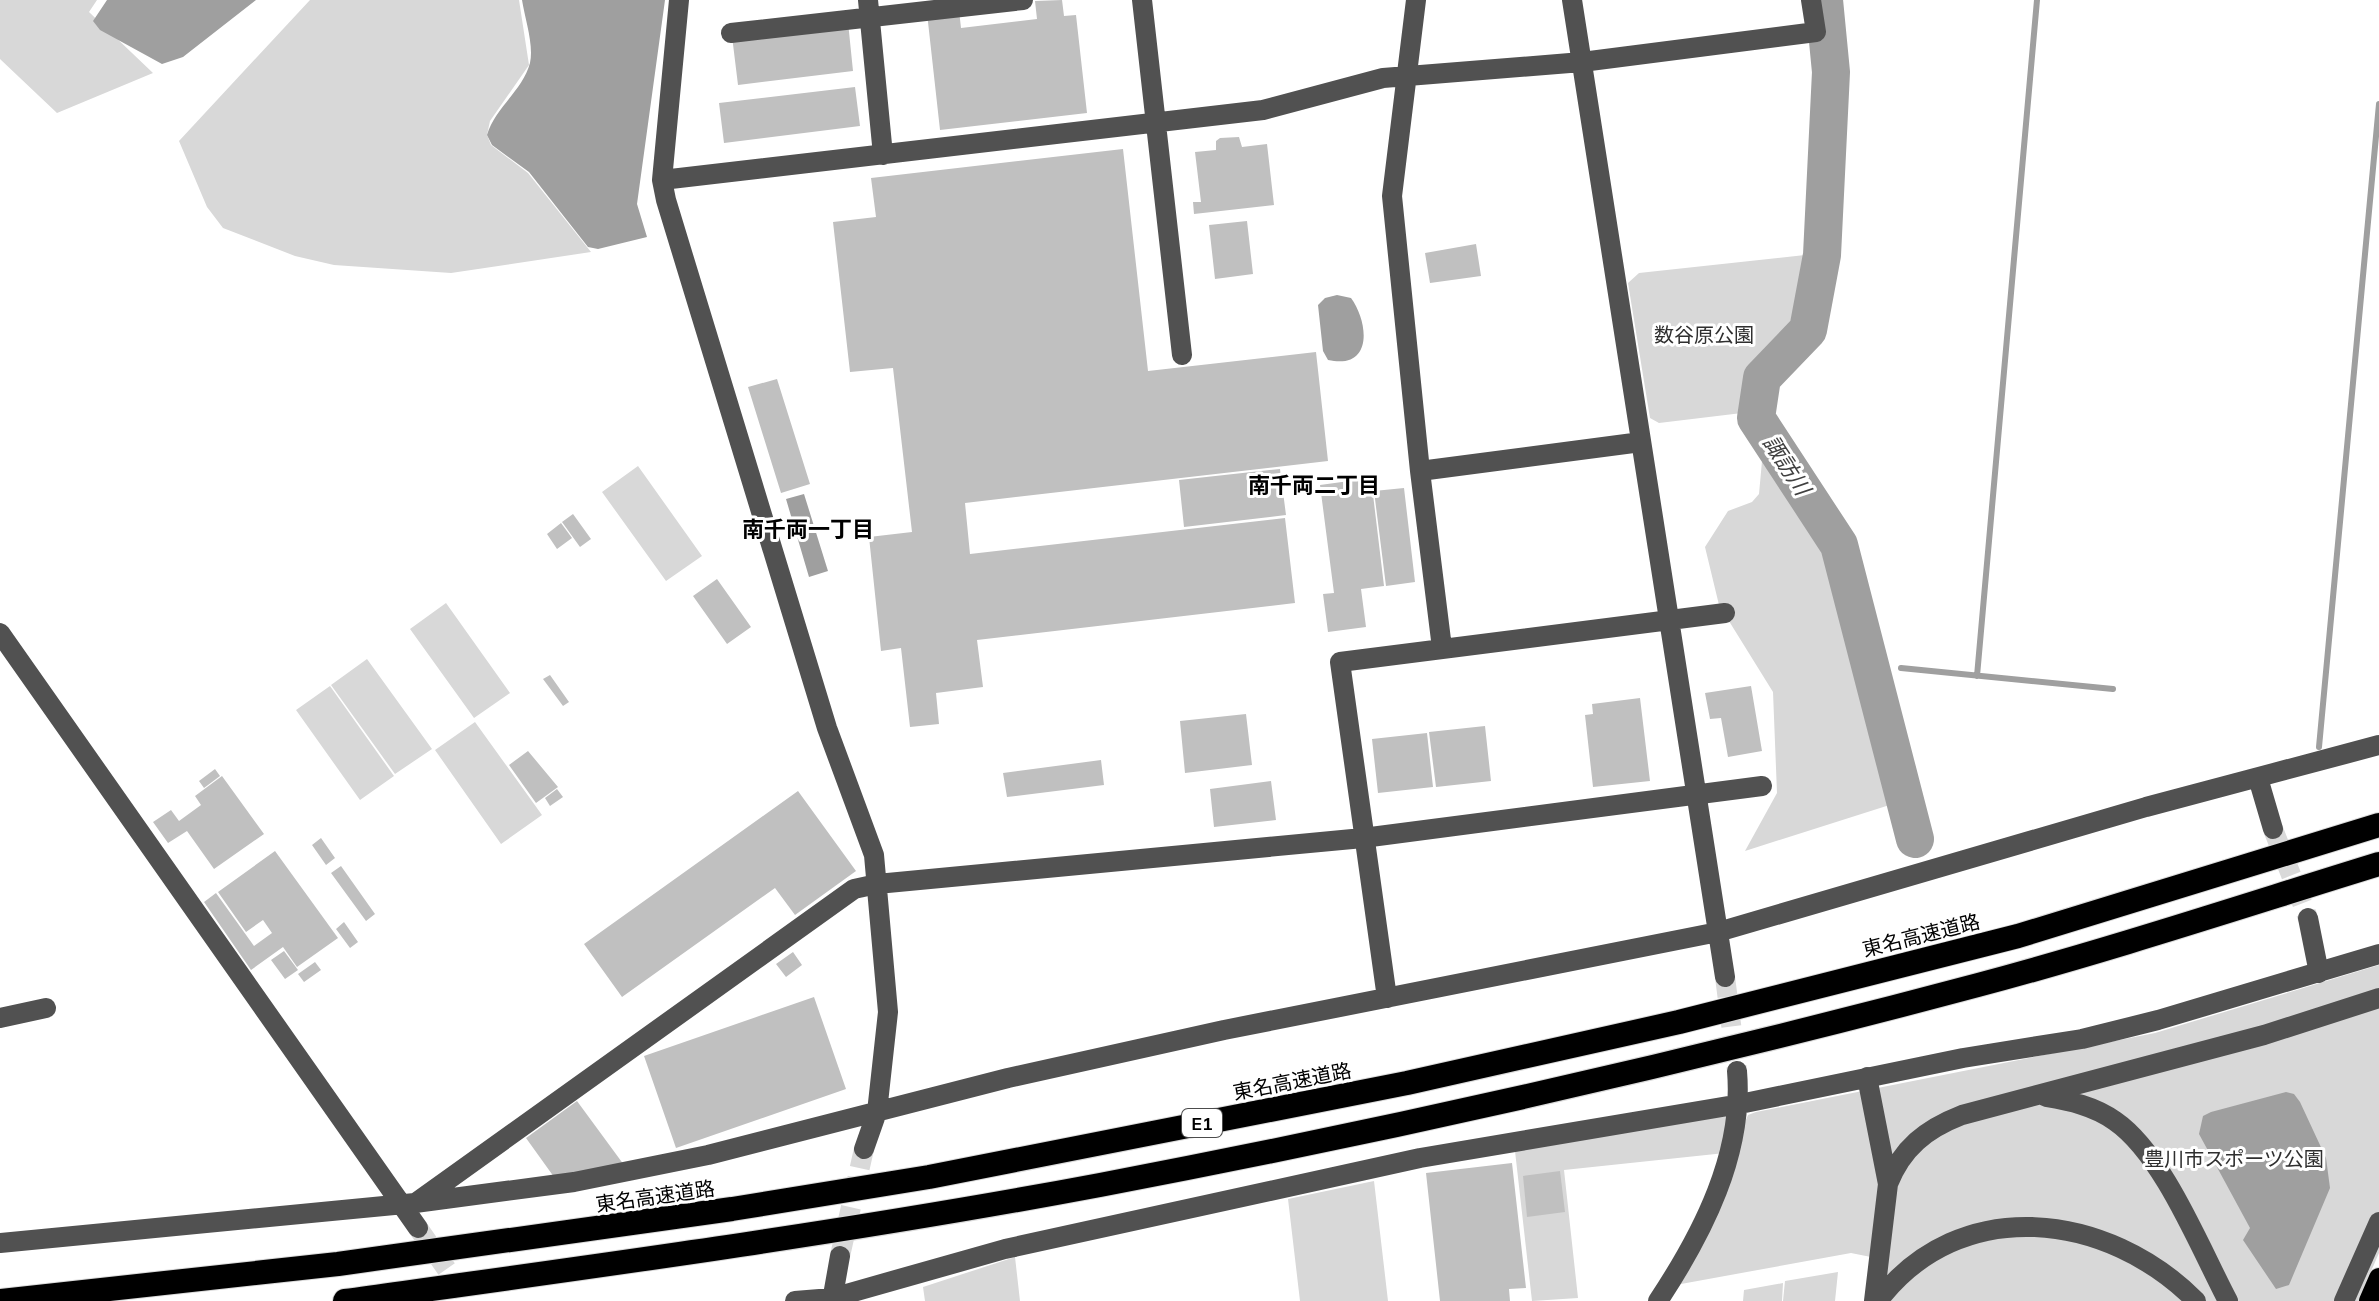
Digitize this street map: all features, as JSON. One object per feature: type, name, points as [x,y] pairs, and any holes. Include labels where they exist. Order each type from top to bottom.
[{"type":"highway","name":"東名高速道路","points":[[0,1301],[338,1264],[732,1209],[929,1177],[1376,1090],[1679,1022],[2018,936],[2379,825]]},
{"type":"highway","name":"E1","points":[[345,1301],[710,1250],[1100,1185],[1415,1119],[1580,1083],[1980,984],[2379,864]]},
{"type":"main road","points":[[2369,1301],[2379,1278]]},
{"type":"street","points":[[679,0],[662,180],[827,728],[874,855],[888,1012],[877,1112],[864,1149]]},
{"type":"street","points":[[731,33],[869,9],[1023,0]]},
{"type":"street","points":[[1142,0],[1182,355]]},
{"type":"street","points":[[1416,0],[1392,196],[1420,471],[1442,648]]},
{"type":"street","points":[[1572,0],[1725,977]]},
{"type":"street","points":[[662,180],[1263,110],[1383,78],[1582,62],[1816,32],[1811,0]]},
{"type":"street","points":[[869,9],[883,155]]},
{"type":"street","points":[[1420,471],[1641,442]]},
{"type":"street","points":[[1387,998],[1340,662],[1725,613]]},
{"type":"street","points":[[0,633],[407,1203],[418,1228]]},
{"type":"street","points":[[0,1243],[407,1203],[603,1176],[708,1155],[1193,1036],[1718,932],[2117,815],[2379,745]]},
{"type":"street","points":[[2258,778],[2273,829]]},
{"type":"street","points":[[407,1203],[854,889],[877,884],[1363,838],[1762,786]]},
{"type":"street","points":[[2308,918],[2319,973]]},
{"type":"street","points":[[795,1301],[832,1299],[1005,1249],[1405,1161],[1541,1135],[1740,1104],[1867,1077],[2082,1039],[2379,954]]},
{"type":"street","points":[[1888,1184],[1908,1148],[1939,1124],[2264,1035],[2379,998]]},
{"type":"street","points":[[0,1018],[46,1008]]},
{"type":"street","points":[[1658,1301],[1702,1224],[1729,1161],[1740,1104],[1737,1071]]},
{"type":"street","points":[[1867,1077],[1888,1184],[1876,1301]]},
{"type":"street","points":[[2042,1096],[2095,1109],[2115,1120],[2149,1153],[2228,1301]]},
{"type":"street","points":[[2344,1301],[2379,1222]]},
{"type":"street","points":[[1876,1301],[1900,1273],[1932,1250],[1984,1232],[2035,1227],[2077,1232],[2117,1246],[2157,1266],[2196,1301]]},
{"type":"street","points":[[832,1299],[840,1256]]},
{"type":"green space","points":[[0,0],[97,0],[89,12],[153,73],[57,113],[0,59]]},
{"type":"green space","points":[[310,0],[519,0],[529,65],[490,121],[487,135],[491,145],[528,173],[591,252],[451,273],[334,265],[295,256],[223,228],[207,207],[179,141]]},
{"type":"green space","name":"数谷原公園","points":[[1805,255],[1812,261],[1798,319],[1758,373],[1751,407],[1742,413],[1659,423],[1650,418],[1628,283],[1639,273]]},
{"type":"green space","points":[[1763,450],[1834,560],[1899,802],[1745,851],[1777,793],[1773,692],[1719,605],[1705,547],[1728,511],[1752,502],[1759,494]]},
{"type":"green space","points":[[638,466],[702,556],[666,581],[602,492]]},
{"type":"green space","points":[[446,603],[510,693],[474,718],[410,629]]},
{"type":"green space","points":[[367,659],[432,749],[395,774],[331,685]]},
{"type":"green space","points":[[330,686],[394,776],[360,800],[296,710]]},
{"type":"green space","points":[[475,722],[542,815],[501,844],[435,750]]},
{"type":"green space","name":"豊川市スポーツ公園","points":[[2379,965],[2379,1253],[2358,1301],[1866,1301],[1871,1257],[1851,1253],[1681,1284],[1677,1281],[1748,1115],[2155,1033]]},
{"type":"green space","points":[[1730,1115],[1725,1153],[1564,1170],[1578,1298],[1532,1301],[1515,1151]]},
{"type":"green space","points":[[1374,1181],[1388,1301],[1300,1301],[1288,1199]]},
{"type":"green space","points":[[1015,1257],[1020,1301],[925,1301],[923,1287]]},
{"type":"green space","points":[[1838,1272],[1835,1301],[1783,1301],[1785,1281]]},
{"type":"green space","points":[[1783,1283],[1782,1301],[1743,1301],[1744,1290]]},
{"type":"shaded area","points":[[107,0],[256,0],[183,57],[162,64],[100,30],[93,21]]},
{"type":"shaded area","points":[[522,0],[665,0],[637,204],[647,237],[598,249],[588,247],[529,172],[492,145],[487,135],[491,125],[521,82],[530,63],[530,40]]},
{"type":"shaded area","points":[[1337,295],[1351,298],[1363,331],[1360,351],[1353,358],[1343,361],[1328,360],[1323,351],[1318,305],[1325,298]]},
{"type":"shaded area","points":[[804,494],[828,571],[809,577],[786,499]]},
{"type":"shaded area","points":[[2286,1092],[2294,1094],[2300,1102],[2326,1158],[2330,1188],[2289,1285],[2276,1289],[2243,1240],[2250,1228],[2199,1134],[2203,1116],[2211,1112]]},
{"type":"building","points":[[1062,0],[1064,16],[1076,15],[1087,113],[940,130],[927,13],[959,10],[961,28],[1037,19],[1035,1]]},
{"type":"building","points":[[848,22],[853,71],[738,85],[732,36]]},
{"type":"building","points":[[855,87],[860,126],[724,143],[719,103]]},
{"type":"building","points":[[1239,137],[1242,147],[1267,144],[1274,205],[1194,214],[1193,202],[1201,202],[1195,152],[1216,150],[1216,141],[1220,138]]},
{"type":"building","points":[[1123,149],[1148,371],[1316,352],[1328,461],[965,503],[970,554],[1285,518],[1295,603],[977,640],[983,687],[936,693],[939,724],[910,727],[901,648],[881,651],[869,537],[912,532],[893,368],[850,372],[833,222],[876,217],[871,178]]},
{"type":"building","points":[[1247,221],[1253,274],[1215,279],[1209,225]]},
{"type":"building","points":[[1476,244],[1481,276],[1430,283],[1425,253]]},
{"type":"building","points":[[777,379],[810,484],[781,493],[748,387]]},
{"type":"building","points":[[1280,469],[1286,515],[1184,527],[1179,480]]},
{"type":"building","points":[[1371,478],[1384,586],[1361,589],[1366,627],[1328,632],[1323,594],[1334,593],[1320,485]]},
{"type":"building","points":[[1404,488],[1415,582],[1386,586],[1374,491]]},
{"type":"building","points":[[573,514],[591,539],[580,547],[562,522]]},
{"type":"building","points":[[561,523],[572,538],[557,549],[547,534]]},
{"type":"building","points":[[717,579],[751,627],[727,644],[693,596]]},
{"type":"building","points":[[550,675],[569,702],[563,706],[543,679]]},
{"type":"building","points":[[1751,686],[1762,751],[1728,757],[1721,718],[1710,719],[1705,693]]},
{"type":"building","points":[[1640,698],[1650,781],[1593,787],[1585,715],[1593,714],[1592,704]]},
{"type":"building","points":[[1246,714],[1252,765],[1185,773],[1180,721]]},
{"type":"building","points":[[1485,726],[1491,781],[1436,787],[1429,732]]},
{"type":"building","points":[[1427,733],[1433,787],[1378,793],[1372,739]]},
{"type":"building","points":[[528,751],[558,787],[536,803],[509,765]]},
{"type":"building","points":[[1101,760],[1104,785],[1007,797],[1003,773]]},
{"type":"building","points":[[215,769],[220,776],[204,788],[199,781]]},
{"type":"building","points":[[222,776],[264,834],[214,869],[187,831],[168,843],[153,822],[171,810],[179,821],[201,805],[195,796]]},
{"type":"building","points":[[1271,781],[1276,820],[1214,827],[1210,789]]},
{"type":"building","points":[[557,789],[563,797],[550,806],[545,798]]},
{"type":"building","points":[[798,791],[856,871],[795,915],[775,888],[622,997],[584,944]]},
{"type":"building","points":[[321,838],[335,858],[326,865],[312,845]]},
{"type":"building","points":[[275,851],[338,938],[297,967],[283,947],[251,970],[204,902],[216,893],[254,946],[272,933],[263,920],[246,932],[218,892]]},
{"type":"building","points":[[341,866],[375,914],[366,921],[331,873]]},
{"type":"building","points":[[344,922],[358,942],[350,948],[336,929]]},
{"type":"building","points":[[284,951],[298,970],[285,979],[271,960]]},
{"type":"building","points":[[793,952],[802,965],[786,977],[776,964]]},
{"type":"building","points":[[315,962],[321,970],[304,982],[298,974]]},
{"type":"building","points":[[814,997],[846,1089],[676,1148],[644,1056]]},
{"type":"building","points":[[577,1101],[624,1165],[554,1177],[526,1138]]},
{"type":"building","points":[[1512,1163],[1526,1288],[1509,1289],[1510,1301],[1440,1301],[1426,1173]]},
{"type":"building","points":[[1560,1171],[1565,1212],[1527,1217],[1523,1176]]},
{"type":"waterway","name":"諏訪川","points":[[1824,0],[1831,72],[1822,255],[1808,330],[1762,378],[1756,418],[1839,545],[1915,839]]},
{"type":"waterway","points":[[1977,676],[2037,0]]},
{"type":"waterway","points":[[2319,747],[2379,104]]},
{"type":"waterway","points":[[1901,668],[2113,689]]},
{"type":"tunnel","points":[[2273,829],[2308,918]]},
{"type":"tunnel","points":[[1725,977],[1737,1071]]},
{"type":"tunnel","points":[[840,1256],[864,1149]]},
{"type":"tunnel","points":[[418,1228],[469,1301]]},
{"type":"district","name":"南千両二丁目","points":[[1314,485]]},
{"type":"district","name":"南千両一丁目","points":[[808,529]]}]
